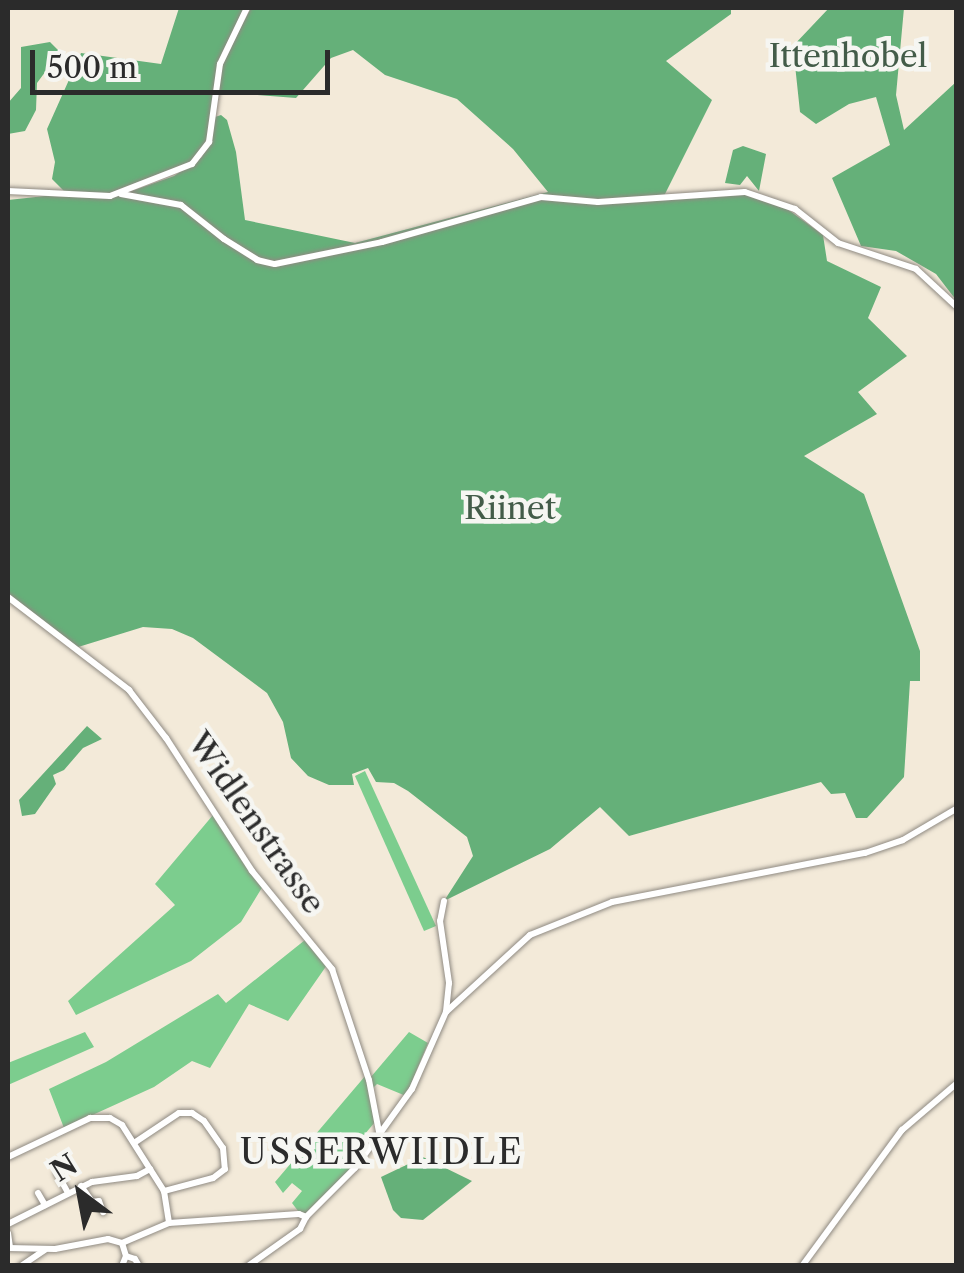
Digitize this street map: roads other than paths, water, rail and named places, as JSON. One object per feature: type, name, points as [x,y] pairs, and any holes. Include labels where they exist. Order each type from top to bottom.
[{"type":"street","points":[[123,195],[186,168],[205,150],[220,64],[247,8]]},
{"type":"street","points":[[8,191],[89,198],[123,195],[182,205],[257,260],[275,264],[382,242],[460,216],[541,197],[598,202],[745,192],[795,209],[838,243],[916,269],[956,306]]},
{"type":"street","name":"Widlenstrasse","points":[[8,597],[129,690],[166,738],[252,871],[332,969],[370,1080],[379,1134]]},
{"type":"street","points":[[446,1012],[530,935],[549,926],[612,902],[697,883],[777,874],[885,847],[956,809]]},
{"type":"street","points":[[248,1266],[300,1229],[306,1217],[355,1168],[412,1089],[446,1012],[449,983],[440,921],[444,901]]},
{"type":"street","points":[[802,1266],[902,1130],[956,1084]]},
{"type":"street","points":[[134,1142],[179,1113],[192,1113],[223,1148],[225,1169],[214,1178],[164,1190]]},
{"type":"street","points":[[8,1157],[96,1116],[122,1125],[164,1190],[169,1223]]},
{"type":"street","points":[[8,1224],[81,1186],[150,1169]]},
{"type":"street","points":[[57,1174],[68,1193]]},
{"type":"street","points":[[81,1186],[92,1202],[99,1202],[103,1212]]},
{"type":"street","points":[[38,1193],[44,1205]]},
{"type":"street","points":[[8,1234],[9,1247],[46,1250],[108,1239],[122,1244],[169,1223],[299,1214],[306,1217]]},
{"type":"street","points":[[122,1244],[126,1256],[122,1266]]},
{"type":"street","points":[[21,1266],[46,1250]]},
{"type":"street","points":[[126,1256],[134,1258],[138,1266]]},
{"type":"district","name":"USSERWIIDLE","points":[[382,1152]]},
{"type":"park label","name":"Ittenhobel","points":[[848,56]]},
{"type":"park label","name":"Riinet","points":[[510,508]]}]
